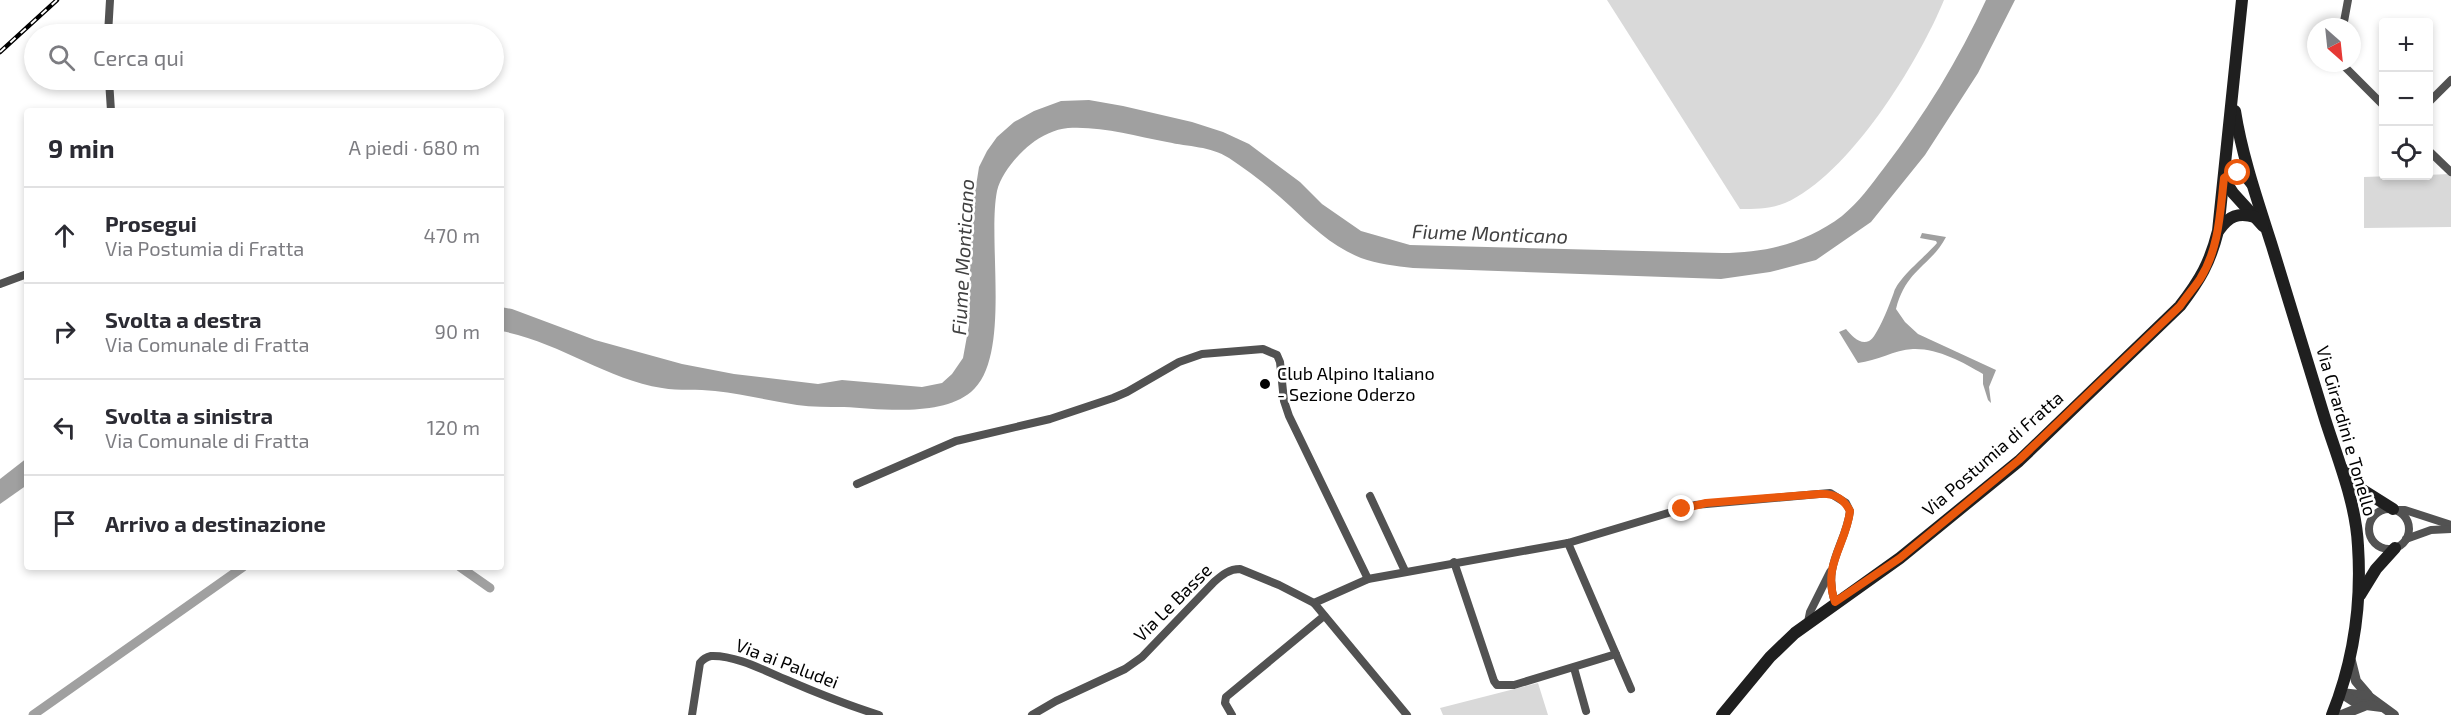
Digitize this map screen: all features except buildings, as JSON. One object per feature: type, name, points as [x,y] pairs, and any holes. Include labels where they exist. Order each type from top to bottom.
[{"type":"main road","points":[[2232,94],[2242,0]]},
{"type":"main road","name":"Via Postumia di Fratta","points":[[1722,715],[1770,657],[1808,622],[1900,558],[2019,460],[2180,306],[2200,279],[2212,256],[2218,231],[2232,94]]},
{"type":"main road","name":"Via Girardini e Tonello","points":[[2232,94],[2238,131],[2266,230],[2339,463],[2356,533],[2359,596],[2351,661],[2332,715]]},
{"type":"main road","points":[[2224,178],[2231,173],[2238,173],[2248,178],[2254,187]]},
{"type":"main road","name":"Via Girardini e Tonello","points":[[2224,178],[2266,230]]},
{"type":"main road","points":[[2218,231],[2227,219],[2236,214],[2255,217]]},
{"type":"main road","points":[[2339,463],[2358,487],[2394,509]]},
{"type":"main road","points":[[2359,596],[2376,569],[2395,548]]},
{"type":"street","points":[[109,24],[110,0]]},
{"type":"street","points":[[2345,18],[2348,0]]},
{"type":"street","points":[[2350,72],[2379,101]]},
{"type":"street","points":[[2433,98],[2451,80]]},
{"type":"street","points":[[110,90],[111,108]]},
{"type":"street","points":[[2433,155],[2451,172]]},
{"type":"street","points":[[0,284],[24,275]]},
{"type":"street","points":[[857,484],[956,441],[1050,419],[1113,398],[1192,356],[1263,349],[1277,355],[1280,362],[1284,401],[1289,416],[1368,579]]},
{"type":"street","points":[[1314,603],[1368,579],[1568,543],[1695,505],[1830,494],[1846,503],[1850,511],[1831,569],[1810,612],[1808,622]]},
{"type":"street","points":[[1370,496],[1405,571]]},
{"type":"street","points":[[2394,509],[2405,510],[2451,527],[2431,530],[2406,539],[2395,548],[2389,549],[2374,541],[2370,530],[2372,518],[2376,514],[2394,509]]},
{"type":"street","points":[[2394,509],[2407,519],[2409,529],[2406,539]]},
{"type":"street","points":[[1568,543],[1631,689]]},
{"type":"street","points":[[1454,562],[1497,685],[1514,685],[1616,654]]},
{"type":"street","name":"Via Le Basse","points":[[1032,715],[1125,669],[1142,657],[1214,582],[1223,574],[1234,569],[1240,569],[1280,585],[1314,603],[1407,715]]},
{"type":"street","points":[[1831,569],[1832,593],[1835,602]]},
{"type":"street","points":[[1232,715],[1226,708],[1226,697],[1324,616]]},
{"type":"street","name":"Via ai Paludei","points":[[692,715],[700,663],[708,656],[714,656],[743,663],[850,706],[879,715]]},
{"type":"street","points":[[2351,661],[2356,681],[2369,700],[2394,715]]},
{"type":"street","points":[[1574,668],[1586,711]]},
{"type":"street","points":[[2341,693],[2352,701],[2369,700]]},
{"type":"street","points":[[2342,715],[2369,700]]},
{"type":"shaded area","points":[[1607,0],[1944,0],[1899,85],[1857,143],[1833,168],[1809,189],[1785,203],[1768,208],[1740,209]]},
{"type":"shaded area","points":[[1986,0],[2015,0],[1978,73],[1925,155],[1871,222],[1816,260],[1770,272],[1721,279],[1413,268],[1380,263],[1361,258],[1332,242],[1261,181],[1222,154],[1118,132],[1093,128],[1068,128],[1048,133],[1031,144],[1010,165],[999,185],[994,240],[995,327],[991,354],[983,376],[971,392],[958,400],[927,408],[892,410],[803,406],[725,392],[662,388],[621,377],[542,343],[504,332],[504,308],[595,340],[682,364],[734,374],[818,384],[842,380],[922,387],[942,383],[952,374],[963,358],[969,325],[971,218],[979,167],[997,137],[1014,122],[1034,111],[1061,101],[1089,100],[1123,106],[1192,122],[1223,132],[1249,144],[1300,182],[1322,204],[1361,231],[1410,245],[1722,253],[1770,248],[1800,240],[1814,233],[1842,216],[1859,199],[1927,108]]},
{"type":"shaded area","points":[[2449,174],[2451,176],[2451,227],[2364,228],[2364,177],[2379,176],[2379,180],[2433,180],[2433,175]]},
{"type":"shaded area","points":[[1922,233],[1946,237],[1940,247],[1912,276],[1900,296],[1896,309],[1905,322],[1918,334],[1996,370],[1989,387],[1991,403],[1983,384],[1983,374],[1958,361],[1940,353],[1913,349],[1858,363],[1839,332],[1846,329],[1862,342],[1872,338],[1897,286],[1937,243],[1920,238]]},
{"type":"shaded area","points":[[24,460],[24,487],[0,504],[0,479]]},
{"type":"shaded area","points":[[1538,683],[1548,715],[1443,715],[1440,708]]},
{"type":"waterway","points":[[33,715],[239,570]]},
{"type":"waterway","points":[[464,570],[490,588]]},
{"type":"railway","points":[[31,24],[57,0]]},
{"type":"railway","points":[[0,52],[24,30]]},
{"type":"place","name":"Club Alpino Italiano - Sezione Oderzo","points":[[1265,384]]},
{"type":"route","points":[[1682,509],[1706,503],[1819,494],[1839,497],[1850,511],[1831,569],[1832,593],[1835,602],[1900,558],[2019,460],[2180,306],[2200,279],[2212,256],[2218,231],[2224,178],[2231,173],[2238,173]]},
{"type":"water label","name":"Fiume Monticano","points":[[1490,234]]},
{"type":"water label","name":"Fiume Monticano","points":[[963,257]]}]
